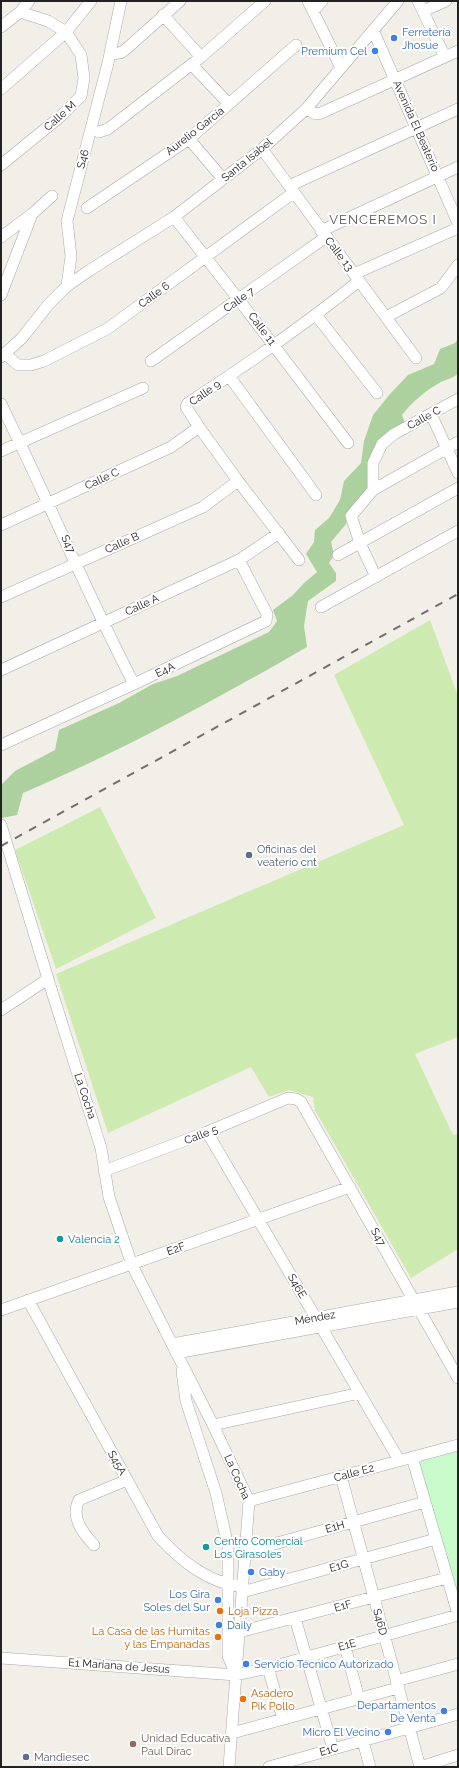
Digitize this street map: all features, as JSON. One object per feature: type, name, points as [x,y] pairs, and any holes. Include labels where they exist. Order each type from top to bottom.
[{"type":"street","points":[[1,27],[20,12],[29,1]]},
{"type":"street","points":[[1,89],[66,32],[91,1]]},
{"type":"street","points":[[109,58],[121,1]]},
{"type":"street","points":[[109,58],[125,50],[180,1]]},
{"type":"street","points":[[99,132],[108,129],[192,65],[265,1]]},
{"type":"street","points":[[322,1],[311,6],[341,68]]},
{"type":"street","name":"Santa Isabel","points":[[2,356],[22,338],[48,305],[67,286],[174,217],[262,150],[306,109],[398,1]]},
{"type":"street","points":[[445,57],[420,6],[446,1]]},
{"type":"street","name":"Calle M","points":[[1,165],[61,116],[81,96],[84,78],[81,55],[66,32],[48,21],[20,12]]},
{"type":"street","points":[[163,15],[201,57]]},
{"type":"street","name":"Avenida El Beaterio","points":[[373,30],[458,223]]},
{"type":"street","name":"Aurelio García","points":[[87,208],[189,139],[296,45]]},
{"type":"street","points":[[306,109],[316,114],[321,113],[458,51]]},
{"type":"street","name":"S46","points":[[67,286],[71,256],[67,221],[109,58]]},
{"type":"street","points":[[192,65],[230,104]]},
{"type":"street","name":"Calle 6","points":[[2,356],[18,366],[30,365],[44,361],[107,329],[206,256],[291,190],[458,109]]},
{"type":"street","points":[[189,139],[223,179]]},
{"type":"street","name":"Calle 13","points":[[262,150],[416,358]]},
{"type":"street","name":"Calle 7","points":[[151,361],[239,300],[324,234],[458,167]]},
{"type":"street","points":[[1,237],[32,214],[52,196]]},
{"type":"street","points":[[1,295],[32,214]]},
{"type":"street","name":"Calle 11","points":[[174,217],[206,256],[348,443]]},
{"type":"street","name":"Calle 9","points":[[299,560],[238,481],[188,412],[186,406],[188,403],[316,315],[356,277],[458,228]]},
{"type":"street","points":[[71,256],[75,264],[81,268],[90,270]]},
{"type":"street","points":[[386,317],[441,288],[458,265]]},
{"type":"street","points":[[316,315],[376,394]]},
{"type":"street","points":[[229,376],[316,495]]},
{"type":"street","points":[[1,451],[143,388]]},
{"type":"street","name":"Calle C","points":[[373,490],[373,463],[382,444],[394,434],[458,399]]},
{"type":"street","name":"S47","points":[[1,404],[49,503],[102,623],[134,684]]},
{"type":"street","points":[[431,414],[458,472]]},
{"type":"street","name":"Calle C","points":[[1,525],[171,447],[199,427]]},
{"type":"street","points":[[376,577],[360,543],[351,516],[373,490],[458,442]]},
{"type":"street","name":"Calle B","points":[[1,597],[203,507],[238,481]]},
{"type":"street","points":[[338,555],[458,488]]},
{"type":"street","points":[[321,607],[458,530]]},
{"type":"street","name":"Calle A","points":[[1,670],[239,560],[279,533]]},
{"type":"street","name":"E4A","points":[[1,744],[134,684],[266,621],[267,614],[239,560]]},
{"type":"street","name":"La Cocha","points":[[1,825],[101,1148],[109,1197],[132,1265],[213,1425],[249,1501],[229,1767]]},
{"type":"street","points":[[1,1010],[48,979]]},
{"type":"street","name":"Calle 5","points":[[104,1171],[207,1132],[288,1098],[296,1099]]},
{"type":"street","name":"S47","points":[[296,1099],[301,1102],[350,1186],[458,1378]]},
{"type":"street","name":"S46E","points":[[207,1132],[399,1460]]},
{"type":"street","name":"E2F","points":[[1,1310],[132,1265],[350,1186]]},
{"type":"street","name":"Méndez","points":[[416,1305],[458,1292]]},
{"type":"street","name":"S45A","points":[[28,1300],[158,1536],[175,1554],[197,1571],[243,1590]]},
{"type":"street","name":"Méndez","points":[[176,1353],[318,1323],[416,1305],[458,1302]]},
{"type":"street","name":"La Cocha","points":[[176,1353],[186,1401],[216,1493],[228,1546],[228,1656],[236,1675]]},
{"type":"street","points":[[213,1425],[360,1393]]},
{"type":"street","name":"Calle E2","points":[[249,1501],[458,1445]]},
{"type":"street","points":[[412,1457],[458,1614]]},
{"type":"street","name":"S46D","points":[[341,1476],[420,1767]]},
{"type":"street","points":[[94,1545],[82,1532],[77,1519],[75,1507],[79,1500],[127,1480]]},
{"type":"street","name":"E1H","points":[[245,1552],[425,1502]]},
{"type":"street","name":"E1G","points":[[243,1590],[436,1539]]},
{"type":"street","name":"E1F","points":[[239,1632],[447,1578]]},
{"type":"street","name":"E1E","points":[[236,1675],[268,1668],[458,1614]]},
{"type":"street","points":[[295,1618],[333,1749]]},
{"type":"street","points":[[345,1646],[359,1699]]},
{"type":"street","name":"E1 Mariana de Jesus","points":[[1,1658],[236,1675]]},
{"type":"street","points":[[232,1733],[359,1699],[397,1684],[458,1664]]},
{"type":"street","points":[[268,1668],[283,1720]]},
{"type":"street","name":"E1C","points":[[269,1767],[299,1763],[333,1749],[458,1714]]},
{"type":"street","points":[[362,1741],[370,1767]]},
{"type":"street","points":[[420,1767],[458,1755]]},
{"type":"green space","points":[[458,339],[458,374],[435,385],[410,405],[402,415],[405,423],[380,442],[369,491],[350,511],[346,524],[331,542],[334,555],[329,563],[336,573],[336,581],[308,601],[304,626],[307,647],[238,686],[132,742],[23,793],[17,815],[2,818],[1,785],[15,771],[55,750],[59,730],[119,703],[153,684],[177,676],[269,632],[277,621],[273,610],[293,595],[317,572],[306,554],[314,542],[315,530],[329,518],[340,500],[344,481],[361,463],[364,441],[373,415],[408,375],[434,364],[440,349],[455,343]]},
{"type":"green space","points":[[430,620],[458,696],[458,1037],[415,1054],[453,1135],[458,1134],[458,1249],[411,1278],[315,1110],[313,1097],[289,1090],[269,1097],[251,1067],[108,1133],[56,974],[404,825],[334,675]]},
{"type":"green space","points":[[100,807],[156,918],[56,969],[15,850]]},
{"type":"green space","points":[[458,1451],[458,1604],[418,1462]]},
{"type":"railway","points":[[1,846],[458,594]]},
{"type":"place","name":"Ferretería Jhosue","points":[[394,38]]},
{"type":"place","name":"Premium Cel","points":[[375,51]]},
{"type":"place","name":"Oficinas del veaterio cnt","points":[[249,855]]},
{"type":"place","name":"Valencia 2","points":[[60,1239]]},
{"type":"place","name":"Centro Comercial Los Girasoles","points":[[206,1547]]},
{"type":"place","name":"Gaby","points":[[251,1572]]},
{"type":"place","name":"Los Gira Soles del Sur","points":[[218,1600]]},
{"type":"place","name":"Loja Pizza","points":[[220,1611]]},
{"type":"place","name":"Daily","points":[[219,1625]]},
{"type":"place","name":"La Casa de las Humitas y las Empanadas","points":[[218,1637]]},
{"type":"place","name":"Servicio Técnico Autorizado","points":[[246,1664]]},
{"type":"place","name":"Asadero Pik Pollo","points":[[243,1699]]},
{"type":"place","name":"Departamentos De Venta","points":[[444,1711]]},
{"type":"place","name":"Micro El Vecino","points":[[388,1732]]},
{"type":"place","name":"Unidad Educativa Paul Dirac","points":[[133,1744]]},
{"type":"place","name":"Mandiesec","points":[[26,1757]]},
{"type":"district","name":"VENCEREMOS I","points":[[383,219]]}]
